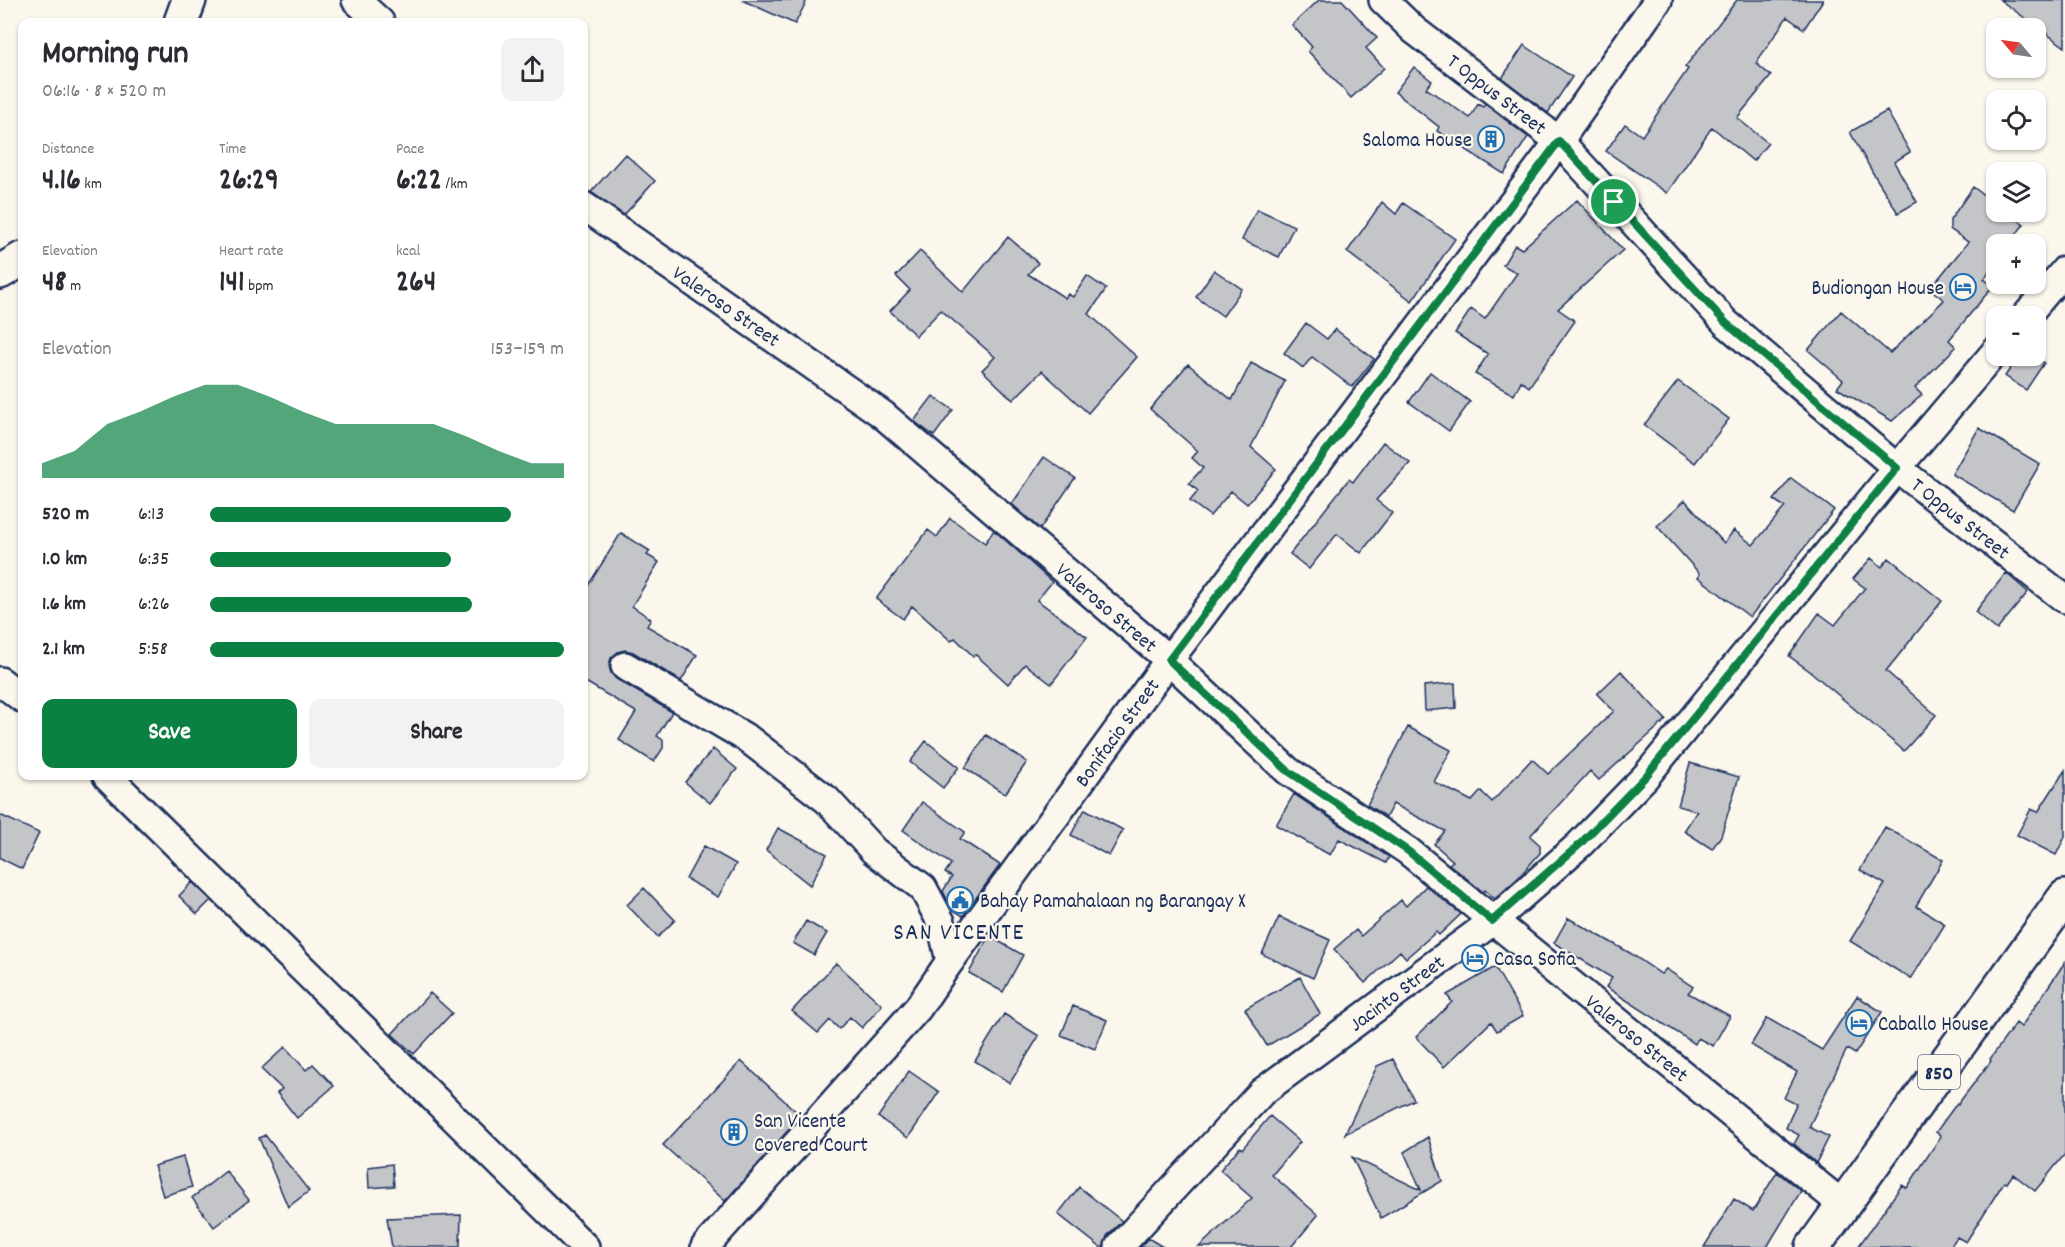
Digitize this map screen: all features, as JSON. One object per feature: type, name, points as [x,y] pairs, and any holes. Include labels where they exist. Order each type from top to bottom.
[{"type":"main road","points":[[182,18],[189,0]]},
{"type":"main road","points":[[0,272],[18,261]]},
{"type":"main road","name":"850","points":[[1813,1247],[2065,897]]},
{"type":"street","points":[[357,0],[376,18]]},
{"type":"street","name":"T Oppus Street","points":[[1383,0],[1414,30],[1559,141],[1726,323],[1897,468],[2065,598]]},
{"type":"street","name":"Bonifacio Street","points":[[705,1247],[918,1008],[1169,660],[1559,141],[1658,0]]},
{"type":"street","name":"Valeroso Street","points":[[588,209],[882,414],[1169,660],[1288,771],[1408,851],[1843,1205]]},
{"type":"street","points":[[2034,306],[2065,270]]},
{"type":"street","name":"Jacinto Street","points":[[1119,1247],[1262,1092],[1492,921],[1579,845],[1646,776],[1897,468],[1986,363]]},
{"type":"street","points":[[624,666],[748,739],[827,800],[874,851],[923,888],[941,922],[950,961]]},
{"type":"street","points":[[0,681],[18,695]]},
{"type":"street","points":[[111,780],[585,1247]]},
{"type":"building","points":[[742,0],[807,0],[795,24]]},
{"type":"building","points":[[1319,0],[1342,0],[1377,38],[1366,48],[1384,68],[1351,98],[1308,51],[1312,47],[1292,25]]},
{"type":"building","points":[[1737,0],[1823,0],[1804,29],[1787,17],[1756,63],[1771,76],[1737,118],[1768,143],[1753,161],[1712,127],[1667,193],[1606,151],[1625,124],[1642,136],[1688,69],[1685,67]]},
{"type":"building","points":[[2000,0],[2065,0],[2065,47],[2046,33],[2046,18],[2025,18]]},
{"type":"building","points":[[1524,45],[1572,77],[1548,113],[1502,78]]},
{"type":"building","points":[[1414,67],[1432,81],[1426,88],[1470,118],[1478,104],[1483,107],[1485,104],[1528,137],[1504,174],[1437,131],[1439,127],[1395,92]]},
{"type":"building","points":[[1887,111],[1910,152],[1894,162],[1917,202],[1898,213],[1850,132]]},
{"type":"building","points":[[625,154],[655,181],[624,215],[591,192]]},
{"type":"building","points":[[1973,187],[1986,197],[1986,222],[2021,222],[2024,224],[2016,234],[1986,234],[1986,276],[1984,279],[1986,294],[1949,340],[1956,347],[1915,388],[1922,395],[1892,421],[1837,388],[1843,380],[1808,350],[1841,311],[1890,353],[1944,300],[1930,289],[1968,242],[1950,229],[1950,220]]},
{"type":"building","points":[[1577,200],[1623,250],[1558,309],[1575,321],[1529,387],[1521,381],[1514,395],[1475,374],[1488,354],[1455,333],[1471,309],[1485,319],[1517,273],[1503,265],[1515,245],[1522,249]]},
{"type":"building","points":[[1382,202],[1396,214],[1403,203],[1455,239],[1412,301],[1347,252]]},
{"type":"building","points":[[1257,209],[1294,226],[1279,257],[1242,240]]},
{"type":"building","points":[[1008,237],[1038,263],[1028,274],[1065,298],[1068,294],[1073,297],[1087,276],[1106,289],[1089,314],[1137,357],[1088,413],[1042,371],[1013,400],[982,370],[995,357],[941,310],[916,336],[890,311],[910,290],[896,276],[920,251],[963,292]]},
{"type":"building","points":[[1214,270],[1242,289],[1223,316],[1196,297]]},
{"type":"building","points":[[1306,323],[1327,339],[1335,329],[1374,359],[1352,387],[1312,357],[1303,368],[1284,353]]},
{"type":"building","points":[[1251,363],[1285,381],[1251,447],[1276,469],[1247,504],[1231,491],[1210,516],[1190,501],[1198,491],[1189,483],[1203,468],[1192,458],[1198,451],[1150,409],[1188,364],[1232,400]]},
{"type":"building","points":[[2012,366],[2042,366],[2026,390],[2005,376]]},
{"type":"building","points":[[1430,372],[1470,402],[1449,431],[1409,402]]},
{"type":"building","points":[[1678,381],[1729,419],[1695,463],[1644,425]]},
{"type":"building","points":[[933,396],[953,410],[934,436],[914,421]]},
{"type":"building","points":[[1979,428],[2040,464],[2013,510],[1952,474]]},
{"type":"building","points":[[1383,442],[1410,463],[1376,500],[1392,513],[1361,553],[1337,534],[1309,569],[1290,554],[1349,479],[1353,482]]},
{"type":"building","points":[[1044,457],[1075,478],[1040,529],[1012,504]]},
{"type":"building","points":[[1791,478],[1834,510],[1750,617],[1698,577],[1700,574],[1657,526],[1685,500],[1724,543],[1734,530],[1753,545],[1785,507],[1774,500]]},
{"type":"building","points":[[950,518],[985,543],[994,530],[1052,582],[1037,600],[1087,637],[1051,684],[1025,664],[1008,684],[955,638],[951,641],[912,606],[903,619],[876,599],[928,530],[937,537]]},
{"type":"building","points":[[621,533],[650,551],[647,555],[659,562],[632,606],[651,619],[647,626],[697,655],[681,681],[633,652],[625,650],[611,658],[609,666],[616,679],[672,712],[657,736],[663,740],[663,748],[654,762],[619,740],[636,712],[588,683],[588,586]]},
{"type":"building","points":[[1871,558],[1882,567],[1889,558],[1942,601],[1886,671],[1936,715],[1904,751],[1789,656],[1819,613],[1835,625],[1865,588],[1853,579]]},
{"type":"building","points":[[2006,573],[2028,592],[1997,630],[1975,612]]},
{"type":"building","points":[[1621,671],[1666,720],[1599,780],[1590,771],[1530,836],[1540,845],[1540,853],[1495,899],[1449,864],[1453,861],[1434,844],[1445,831],[1393,804],[1386,817],[1367,805],[1408,727],[1451,750],[1434,782],[1472,801],[1481,791],[1492,802],[1532,759],[1548,774],[1614,711],[1597,694]]},
{"type":"building","points":[[1455,683],[1456,708],[1425,711],[1424,686]]},
{"type":"building","points":[[986,735],[1027,762],[1005,794],[965,768]]},
{"type":"building","points":[[926,741],[959,767],[943,788],[910,762]]},
{"type":"building","points":[[713,749],[737,769],[710,803],[685,782]]},
{"type":"building","points":[[1690,763],[1739,777],[1721,836],[1712,849],[1684,831],[1697,811],[1678,806]]},
{"type":"building","points":[[2065,770],[2065,837],[2056,855],[2017,835],[2031,809],[2038,812]]},
{"type":"building","points":[[1294,794],[1389,857],[1386,863],[1339,839],[1330,855],[1276,825]]},
{"type":"building","points":[[922,802],[965,832],[960,839],[1000,865],[963,916],[952,909],[943,891],[952,877],[945,873],[951,864],[903,830]]},
{"type":"building","points":[[1085,809],[1123,830],[1109,856],[1071,835]]},
{"type":"building","points":[[0,815],[39,833],[22,869],[0,858]]},
{"type":"building","points":[[1885,827],[1943,860],[1916,906],[1945,924],[1911,979],[1850,941],[1885,884],[1860,870]]},
{"type":"building","points":[[778,828],[827,854],[810,885],[766,850]]},
{"type":"building","points":[[704,846],[736,864],[718,897],[686,879]]},
{"type":"building","points":[[192,882],[211,900],[197,914],[179,896]]},
{"type":"building","points":[[1426,886],[1461,914],[1439,935],[1436,932],[1406,958],[1400,951],[1365,983],[1334,949],[1356,930],[1361,936],[1401,900],[1406,906]]},
{"type":"building","points":[[644,888],[675,920],[658,937],[627,905]]},
{"type":"building","points":[[1279,917],[1330,940],[1313,978],[1262,954]]},
{"type":"building","points":[[1568,918],[1630,953],[1661,974],[1666,969],[1693,987],[1688,993],[1730,1016],[1713,1046],[1698,1038],[1695,1044],[1606,987],[1612,978],[1554,943]]},
{"type":"building","points":[[806,921],[827,933],[814,955],[793,943]]},
{"type":"building","points":[[989,936],[1023,955],[1003,992],[969,973]]},
{"type":"building","points":[[2065,962],[2065,1154],[2035,1191],[2013,1174],[2007,1183],[2004,1182],[1966,1242],[1957,1237],[1950,1247],[1858,1247],[1902,1185],[1907,1188],[1941,1136],[1936,1132],[1991,1061],[1990,1059],[2016,1023],[2021,1027]]},
{"type":"building","points":[[836,963],[882,1005],[862,1028],[850,1017],[839,1029],[830,1020],[818,1033],[792,1011]]},
{"type":"building","points":[[1495,967],[1523,1016],[1497,1031],[1491,1022],[1444,1067],[1416,1037],[1452,1002],[1447,995]]},
{"type":"building","points":[[1300,977],[1320,1014],[1267,1046],[1245,1009]]},
{"type":"building","points":[[430,993],[452,1013],[414,1054],[392,1034]]},
{"type":"building","points":[[1857,996],[1882,1012],[1855,1054],[1847,1049],[1809,1127],[1829,1137],[1816,1163],[1794,1144],[1799,1135],[1786,1128],[1796,1104],[1784,1098],[1797,1072],[1751,1045],[1767,1018],[1822,1050]]},
{"type":"building","points":[[1073,1006],[1107,1020],[1095,1049],[1061,1035]]},
{"type":"building","points":[[1004,1014],[1039,1036],[1010,1083],[975,1061]]},
{"type":"building","points":[[285,1047],[306,1070],[313,1064],[334,1086],[297,1118],[277,1093],[282,1089],[261,1069]]},
{"type":"building","points":[[1393,1059],[1414,1100],[1345,1134],[1377,1066]]},
{"type":"building","name":"San Vicente Covered Court","points":[[741,1061],[801,1116],[725,1201],[663,1145]]},
{"type":"building","points":[[909,1071],[939,1092],[908,1138],[878,1117]]},
{"type":"building","points":[[1270,1116],[1300,1142],[1272,1175],[1318,1215],[1291,1247],[1199,1247],[1252,1198],[1220,1170],[1240,1147],[1242,1149]]},
{"type":"building","points":[[265,1135],[309,1191],[288,1207],[259,1138]]},
{"type":"building","points":[[1428,1137],[1442,1181],[1381,1218],[1352,1157],[1421,1190],[1404,1152]]},
{"type":"building","points":[[183,1157],[192,1187],[163,1196],[154,1166]]},
{"type":"building","points":[[392,1164],[394,1186],[369,1188],[368,1167]]},
{"type":"building","points":[[226,1171],[249,1200],[214,1227],[192,1198]]},
{"type":"building","points":[[1777,1172],[1801,1191],[1767,1247],[1704,1247],[1734,1199],[1753,1211]]},
{"type":"building","points":[[1079,1187],[1122,1221],[1107,1236],[1104,1247],[1100,1247],[1058,1214]]},
{"type":"building","points":[[461,1215],[460,1247],[392,1247],[387,1218]]},
{"type":"building","points":[[1148,1238],[1163,1247],[1140,1247]]},
{"type":"place","name":"Saloma House","points":[[1491,139]]},
{"type":"place","name":"Budiongan House","points":[[1963,287]]},
{"type":"place","name":"Bahay Pamahalaan ng Barangay X","points":[[960,900]]},
{"type":"place","name":"Casa Sofia","points":[[1475,958]]},
{"type":"place","name":"Caballo House","points":[[1859,1023]]},
{"type":"place","name":"San Vicente Covered Court","points":[[734,1132]]},
{"type":"district","name":"SAN VICENTE","points":[[959,931]]},
{"type":"route","points":[[1559,141],[1614,202],[1726,323],[1897,468],[1646,776],[1579,845],[1492,921],[1408,851],[1288,771],[1169,660],[1559,141]]}]
